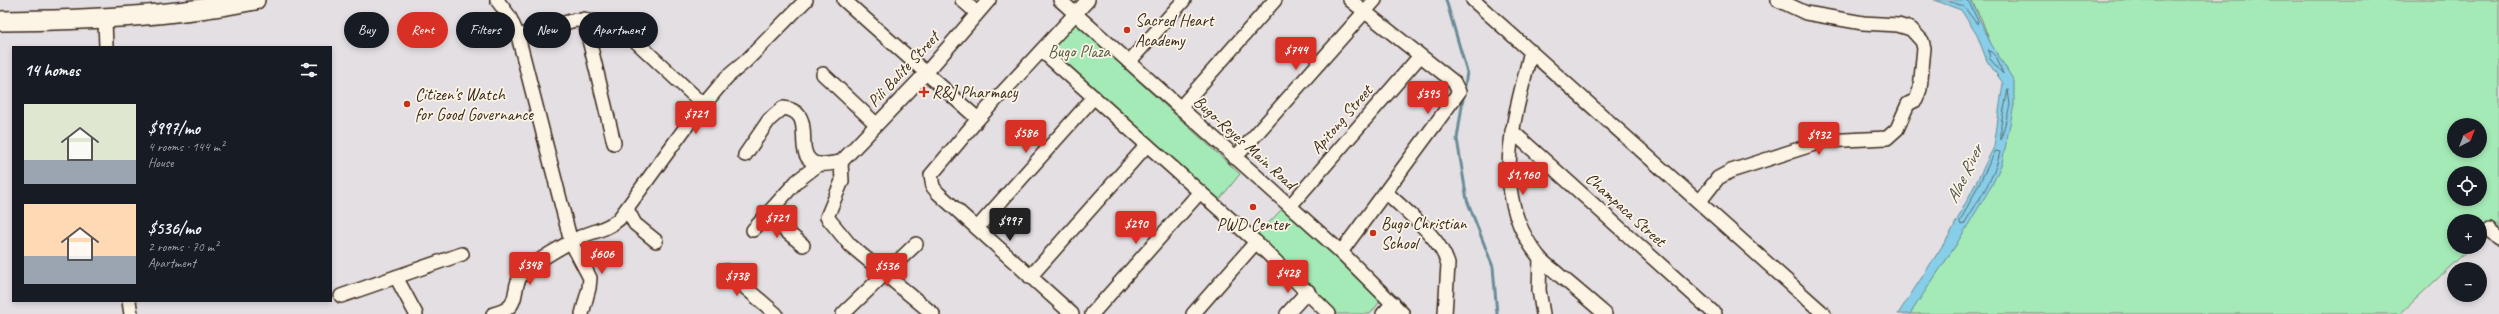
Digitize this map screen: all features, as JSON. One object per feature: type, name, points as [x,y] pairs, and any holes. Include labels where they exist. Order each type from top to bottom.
[{"type":"highway","points":[[0,21],[105,20],[184,12],[255,0]]},
{"type":"street","points":[[497,0],[509,16],[518,36],[571,242],[590,278],[582,314]]},
{"type":"street","points":[[493,314],[507,310],[512,306],[518,281],[527,270],[571,242],[612,225],[627,209],[658,163],[727,77],[746,61],[806,0]]},
{"type":"street","points":[[844,0],[978,119]]},
{"type":"street","points":[[962,0],[977,13]]},
{"type":"street","name":"Pili Balite Street","points":[[842,162],[876,124],[926,73],[989,0]]},
{"type":"street","name":"Bugo-Reyes Main Road","points":[[1060,0],[1341,252],[1403,314]]},
{"type":"street","points":[[1072,314],[938,193],[933,187],[931,175],[978,119],[1088,0]]},
{"type":"street","points":[[1129,62],[1184,0]]},
{"type":"street","points":[[1180,108],[1275,0]]},
{"type":"street","points":[[1341,252],[1459,92],[1454,82],[1350,0]]},
{"type":"street","points":[[1235,158],[1375,0]]},
{"type":"street","points":[[1473,0],[1824,314]]},
{"type":"street","points":[[1700,202],[1718,178],[1731,171],[1824,141],[1887,138],[1897,129],[1908,104],[1916,100],[1920,89],[1924,48],[1922,41],[1911,29],[1898,25],[1864,22],[1806,13],[1778,0]]},
{"type":"street","points":[[105,20],[106,46]]},
{"type":"street","points":[[518,36],[565,22],[579,21]]},
{"type":"street","points":[[591,48],[614,143]]},
{"type":"street","points":[[644,48],[704,105]]},
{"type":"street","points":[[1042,51],[1256,242],[1308,291],[1329,314]]},
{"type":"street","points":[[1531,51],[1512,131],[1509,174],[1512,205],[1522,234],[1540,258],[1606,314]]},
{"type":"street","name":"Apitong Street","points":[[1290,206],[1420,56]]},
{"type":"street","points":[[823,74],[876,124]]},
{"type":"street","points":[[977,228],[1094,98]]},
{"type":"street","points":[[745,155],[756,137],[777,111],[783,108],[790,109],[802,121],[805,154],[811,161],[819,164],[842,162],[842,181],[827,217],[850,245],[882,274],[933,314]]},
{"type":"street","name":"Champaca Street","points":[[1512,131],[1715,314]]},
{"type":"street","points":[[1030,277],[1147,145]]},
{"type":"street","points":[[753,230],[797,181],[819,164]]},
{"type":"street","points":[[1092,314],[1200,192]]},
{"type":"street","points":[[1386,192],[1429,234],[1446,256],[1448,264],[1445,314]]},
{"type":"street","points":[[627,209],[635,224],[656,241]]},
{"type":"street","points":[[766,215],[803,245]]},
{"type":"street","points":[[1194,314],[1256,242]]},
{"type":"street","points":[[843,314],[882,274],[916,244]]},
{"type":"street","points":[[341,296],[462,254]]},
{"type":"street","points":[[1540,258],[1539,290],[1543,314]]},
{"type":"street","points":[[726,271],[776,314]]},
{"type":"street","points":[[396,277],[416,314]]},
{"type":"street","points":[[1288,314],[1308,291]]},
{"type":"street","points":[[129,302],[131,314]]},
{"type":"street","points":[[1383,314],[1393,303]]},
{"type":"green space","points":[[1971,0],[2499,0],[2499,236],[2490,229],[2487,232],[2487,214],[2447,214],[2447,254],[2464,254],[2455,262],[2447,262],[2447,270],[2400,314],[1909,314],[1956,245],[2014,105],[1981,18]]},
{"type":"green space","name":"Bugo Plaza","points":[[1072,20],[1240,174],[1219,200],[1049,47]]},
{"type":"green space","points":[[1283,208],[1382,299],[1370,314],[1334,314],[1257,235]]},
{"type":"water","points":[[1934,0],[1971,0],[1990,42],[2014,81],[2014,105],[2002,163],[1992,185],[1956,245],[1910,314],[1898,314],[1950,234],[1994,147],[2003,83],[1987,61],[1977,35],[1961,10]]},
{"type":"waterway","points":[[1446,0],[1467,72],[1457,139],[1467,200],[1493,267],[1497,314]]},
{"type":"place","name":"Sacred Heart Academy","points":[[1127,30]]},
{"type":"place","name":"R&J Pharmacy","points":[[924,92]]},
{"type":"place","name":"Citizen's Watch for Good Governance","points":[[407,104]]},
{"type":"place","name":"PWD Center","points":[[1253,207]]},
{"type":"place","name":"Bugo Christian School","points":[[1373,233]]},
{"type":"water label","name":"Alae River","points":[[1964,174]]}]
